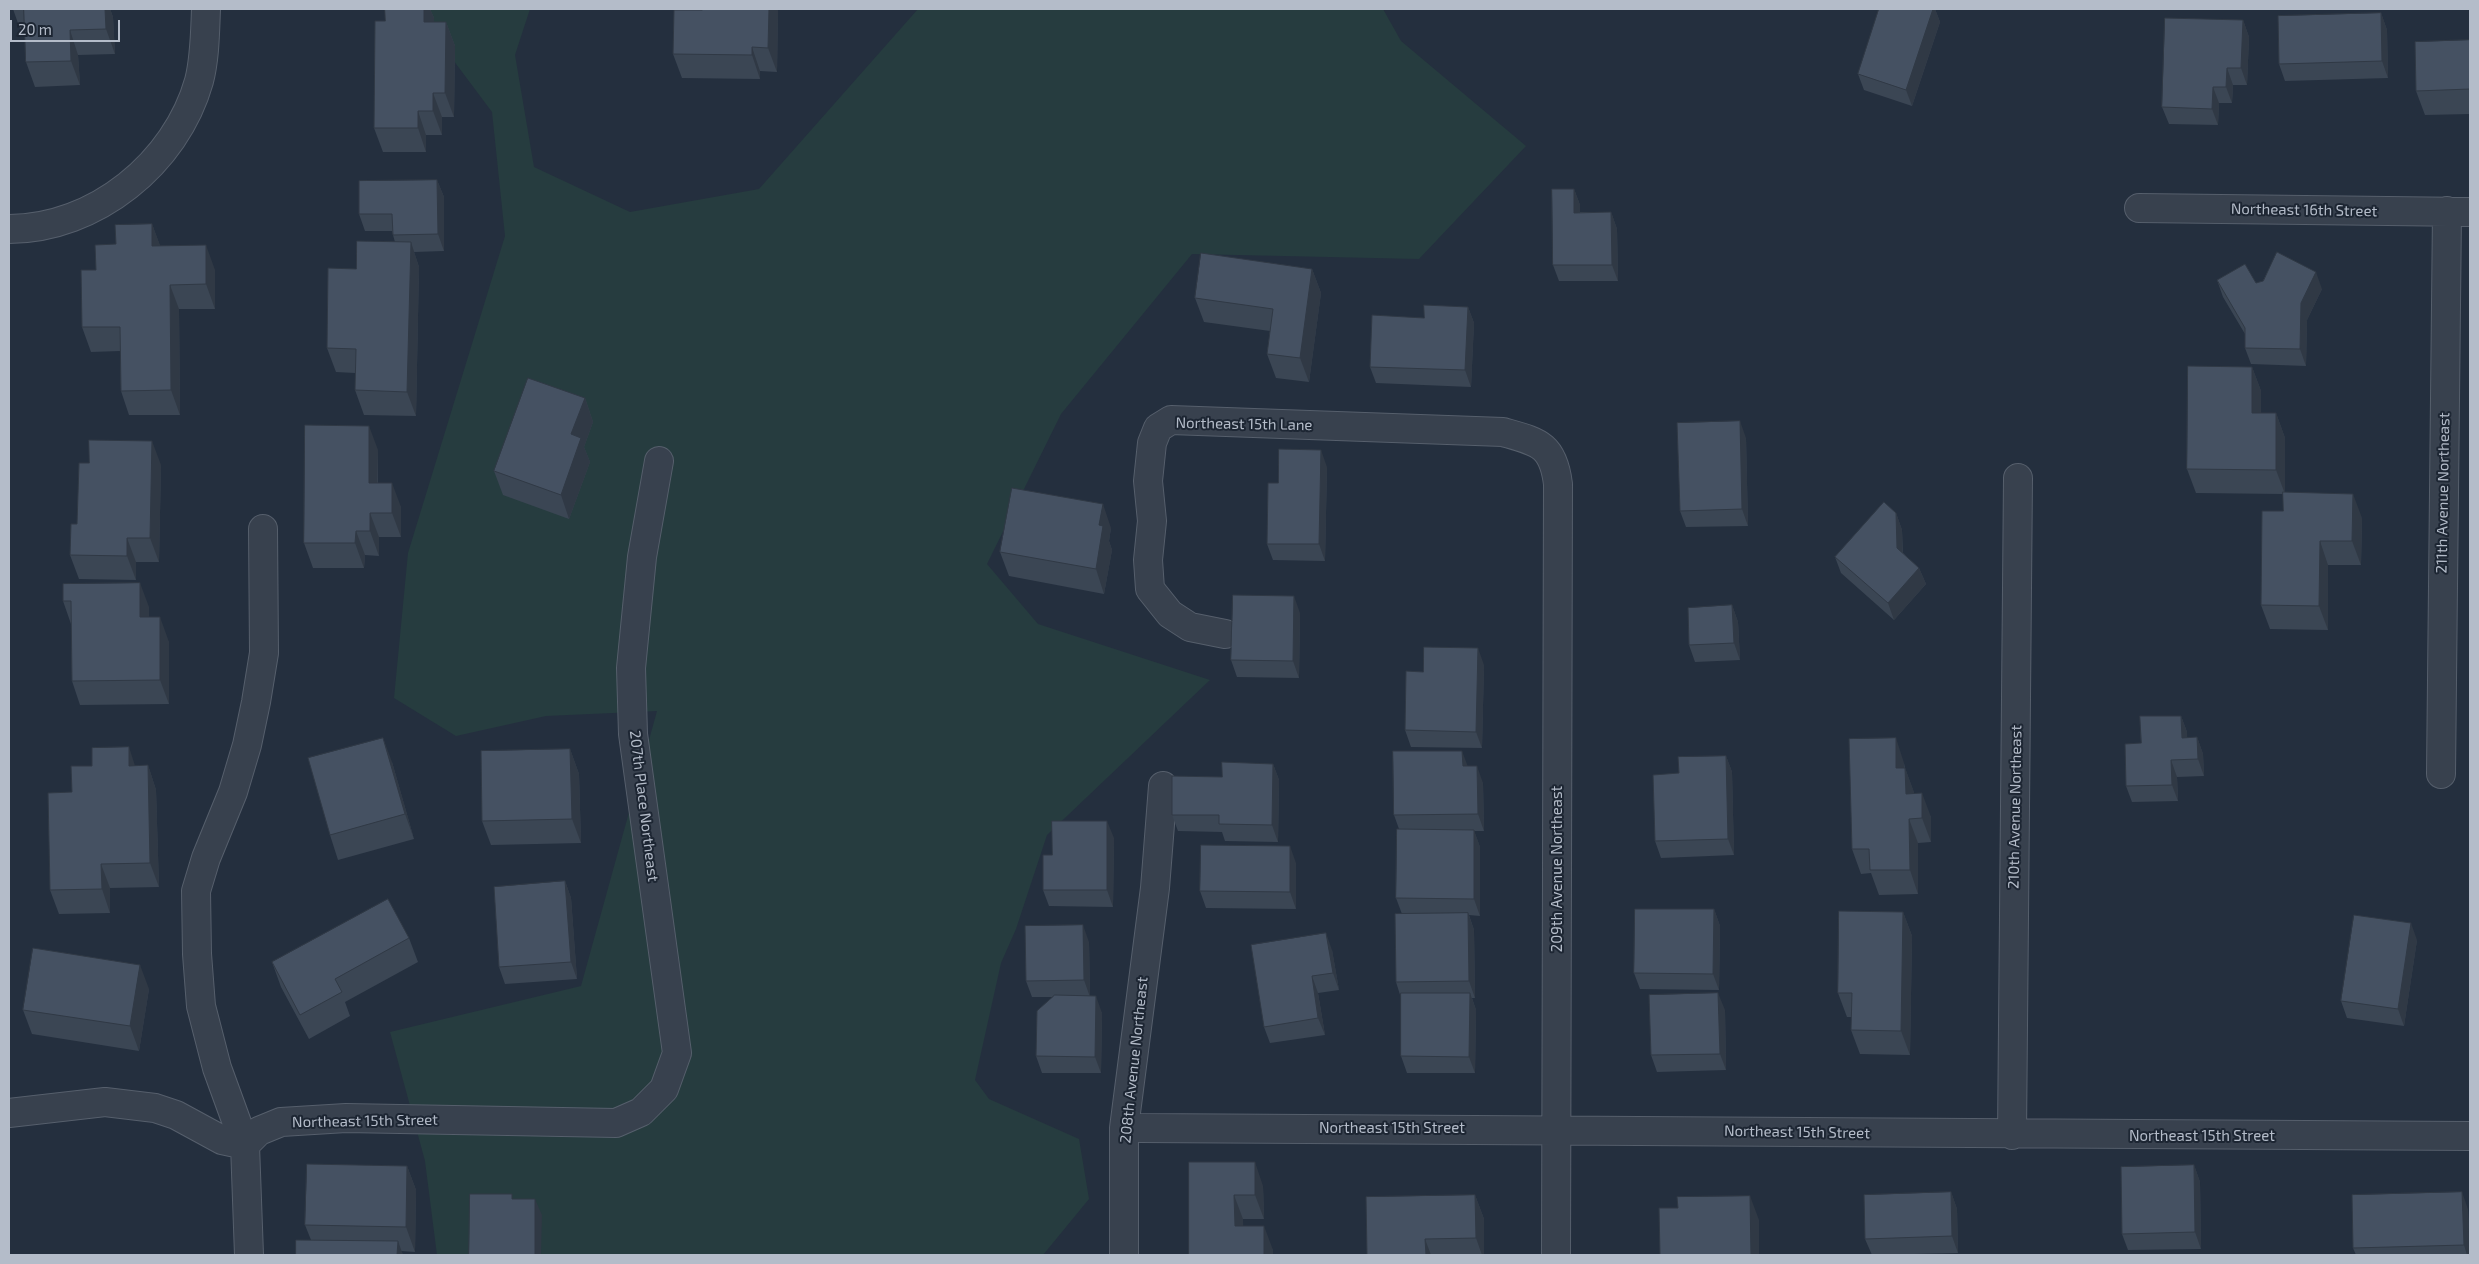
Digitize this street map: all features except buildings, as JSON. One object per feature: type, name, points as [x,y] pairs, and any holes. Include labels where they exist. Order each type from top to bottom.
[{"type":"street","points":[[9,229],[34,229],[74,218],[117,194],[153,164],[185,118],[199,79],[206,9]]},
{"type":"street","name":"Northeast 16th Street","points":[[2139,208],[2459,212]]},
{"type":"street","name":"211th Avenue Northeast","points":[[2441,774],[2459,212]]},
{"type":"street","name":"Northeast 15th Lane","points":[[1225,634],[1190,627],[1170,614],[1150,589],[1148,560],[1152,521],[1148,481],[1152,443],[1158,428],[1171,420],[1503,432],[1528,439],[1547,450],[1555,463],[1558,484]]},
{"type":"street","name":"207th Place Northeast","points":[[616,1123],[641,1112],[664,1089],[676,1052],[633,734],[631,668],[642,557],[659,462]]},
{"type":"street","name":"210th Avenue Northeast","points":[[2012,1136],[2018,478]]},
{"type":"street","name":"209th Avenue Northeast","points":[[1556,1255],[1558,484]]},
{"type":"street","points":[[249,1255],[244,1145],[217,1068],[201,1006],[197,954],[196,891],[206,858],[232,792],[244,754],[256,702],[264,653],[263,529]]},
{"type":"street","name":"208th Avenue Northeast","points":[[1124,1255],[1124,1128],[1156,888],[1162,786]]},
{"type":"street","points":[[9,1112],[105,1102],[155,1108],[176,1115],[222,1140],[244,1145]]},
{"type":"street","name":"Northeast 15th Street","points":[[244,1145],[259,1131],[281,1122],[346,1118],[616,1123]]},
{"type":"street","name":"Northeast 15th Street","points":[[1124,1128],[1556,1129],[2012,1136],[2470,1136]]},
{"type":"green space","points":[[415,9],[530,9],[515,55],[534,167],[630,212],[759,189],[918,9],[1383,9],[1401,41],[1526,146],[1419,259],[1192,254],[1061,414],[987,564],[1038,624],[1210,680],[1047,835],[1016,929],[1001,963],[975,1080],[989,1099],[1079,1139],[1089,1199],[1043,1255],[437,1255],[425,1161],[390,1032],[581,986],[657,711],[546,716],[456,736],[394,698],[408,553],[505,236],[492,112]]}]
